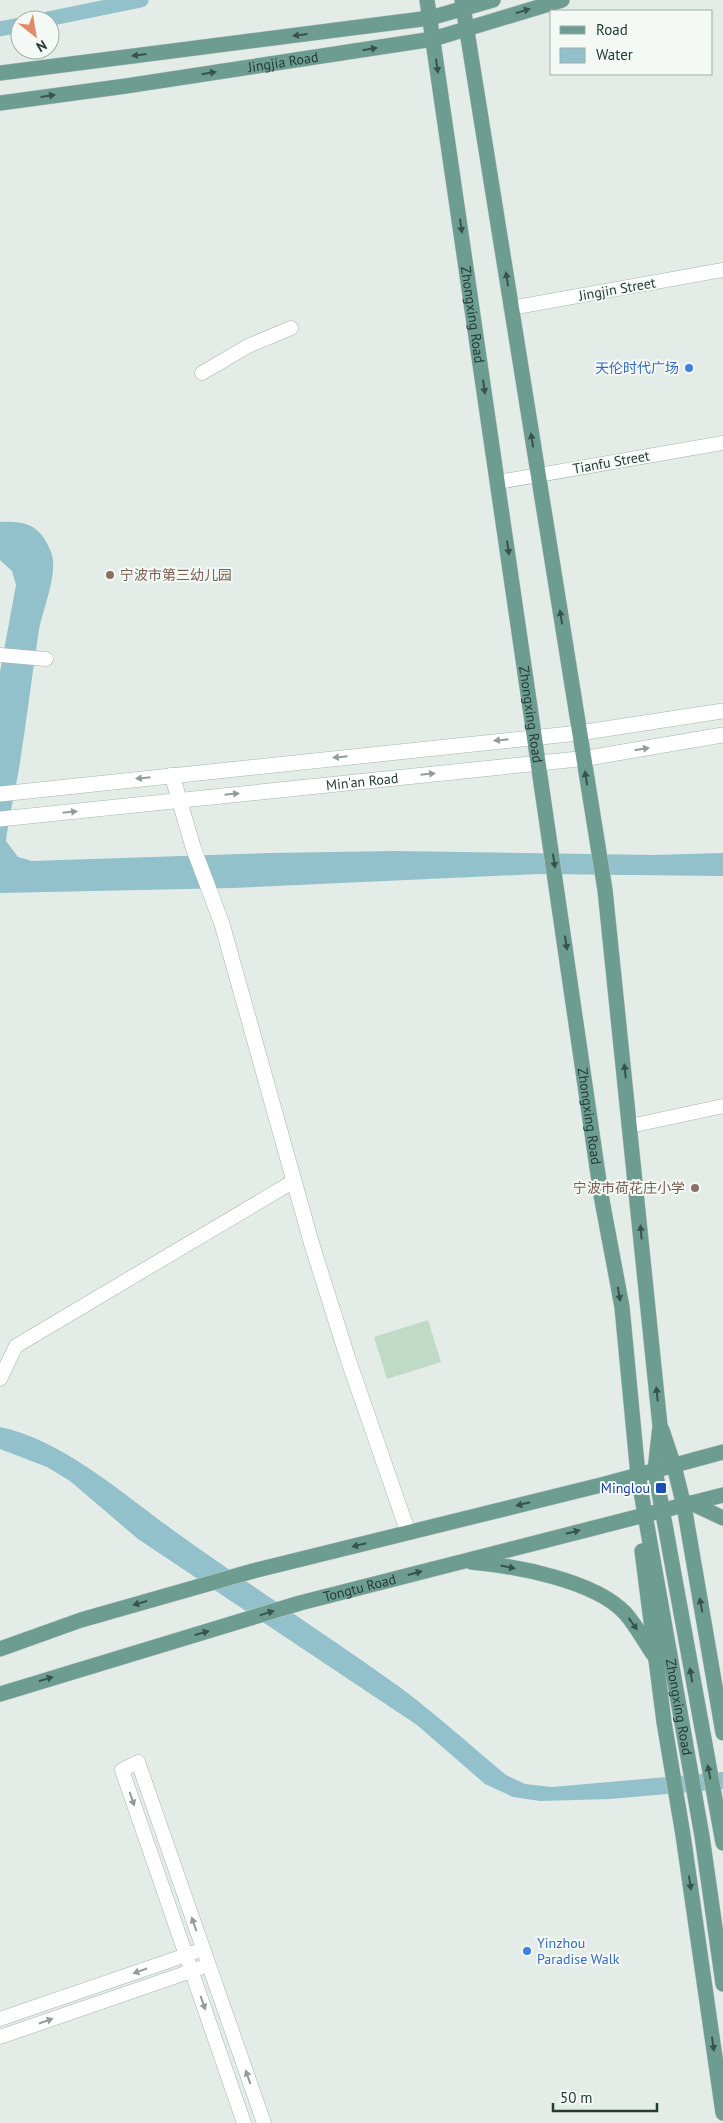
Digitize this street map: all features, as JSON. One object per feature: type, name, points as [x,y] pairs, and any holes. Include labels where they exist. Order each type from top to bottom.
[{"type":"main road","name":"Zhongxing Road","points":[[427,0],[559,895],[601,1195],[622,1307],[633,1431],[634,1476],[655,1657],[723,2113]]},
{"type":"main road","name":"Jingjia Road","points":[[0,73],[430,18],[463,4],[493,0]]},
{"type":"main road","name":"Jingjia Road","points":[[0,103],[126,86],[433,39],[562,0]]},
{"type":"main road","name":"Zhongxing Road","points":[[463,4],[605,890],[660,1426],[655,1470],[723,1843]]},
{"type":"main road","name":"Min'an Road","points":[[0,794],[535,736],[579,733],[723,711]]},
{"type":"main road","name":"Min'an Road","points":[[0,819],[583,758],[723,735]]},
{"type":"main road","points":[[172,775],[193,847],[211,894],[348,1359],[408,1532]]},
{"type":"main road","name":"Zhongxing Road","points":[[660,1426],[687,1504],[722,1727]]},
{"type":"main road","points":[[0,1649],[81,1620],[254,1571],[674,1466],[723,1452]]},
{"type":"main road","name":"Tongtu Road","points":[[0,1694],[300,1603],[723,1495]]},
{"type":"main road","points":[[687,1504],[723,1518]]},
{"type":"main road","name":"Zhongxing Road","points":[[640,1516],[682,1722],[702,1836],[723,1984]]},
{"type":"main road","points":[[460,1561],[496,1564],[582,1585],[625,1612],[655,1657]]},
{"type":"street","name":"Jingjin Street","points":[[511,308],[723,270]]},
{"type":"street","points":[[202,373],[248,346],[291,328]]},
{"type":"street","name":"Tianfu Street","points":[[498,482],[723,443]]},
{"type":"street","points":[[0,655],[46,659]]},
{"type":"street","points":[[630,1126],[723,1106]]},
{"type":"street","points":[[0,1379],[16,1346],[294,1181]]},
{"type":"street","points":[[244,2123],[122,1770],[138,1762],[264,2123]]},
{"type":"street","points":[[0,2019],[203,1950]]},
{"type":"street","points":[[0,2037],[208,1965]]},
{"type":"green space","points":[[428,1320],[441,1362],[387,1379],[374,1337]]},
{"type":"water","points":[[0,522],[18,522],[32,526],[47,543],[53,560],[52,580],[39,630],[20,762],[6,841],[18,857],[32,861],[395,851],[654,855],[723,853],[723,876],[539,874],[233,888],[0,893],[0,672],[16,585],[12,571],[0,560]]},
{"type":"water","points":[[0,1427],[48,1444],[115,1486],[205,1553],[401,1688],[506,1775],[525,1784],[552,1787],[723,1772],[723,1789],[611,1799],[540,1801],[513,1797],[485,1784],[417,1725],[138,1539],[70,1481],[47,1467],[0,1449]]},
{"type":"waterway","points":[[60,17],[141,0]]},
{"type":"waterway","points":[[0,29],[10,27]]},
{"type":"place","name":"天伦时代广场","points":[[689,368]]},
{"type":"place","name":"宁波市第三幼儿园","points":[[110,575]]},
{"type":"place","name":"宁波市荷花庄小学","points":[[695,1188]]},
{"type":"place","name":"Minglou","points":[[661,1488]]},
{"type":"place","name":"Yinzhou Paradise Walk","points":[[527,1951]]}]
